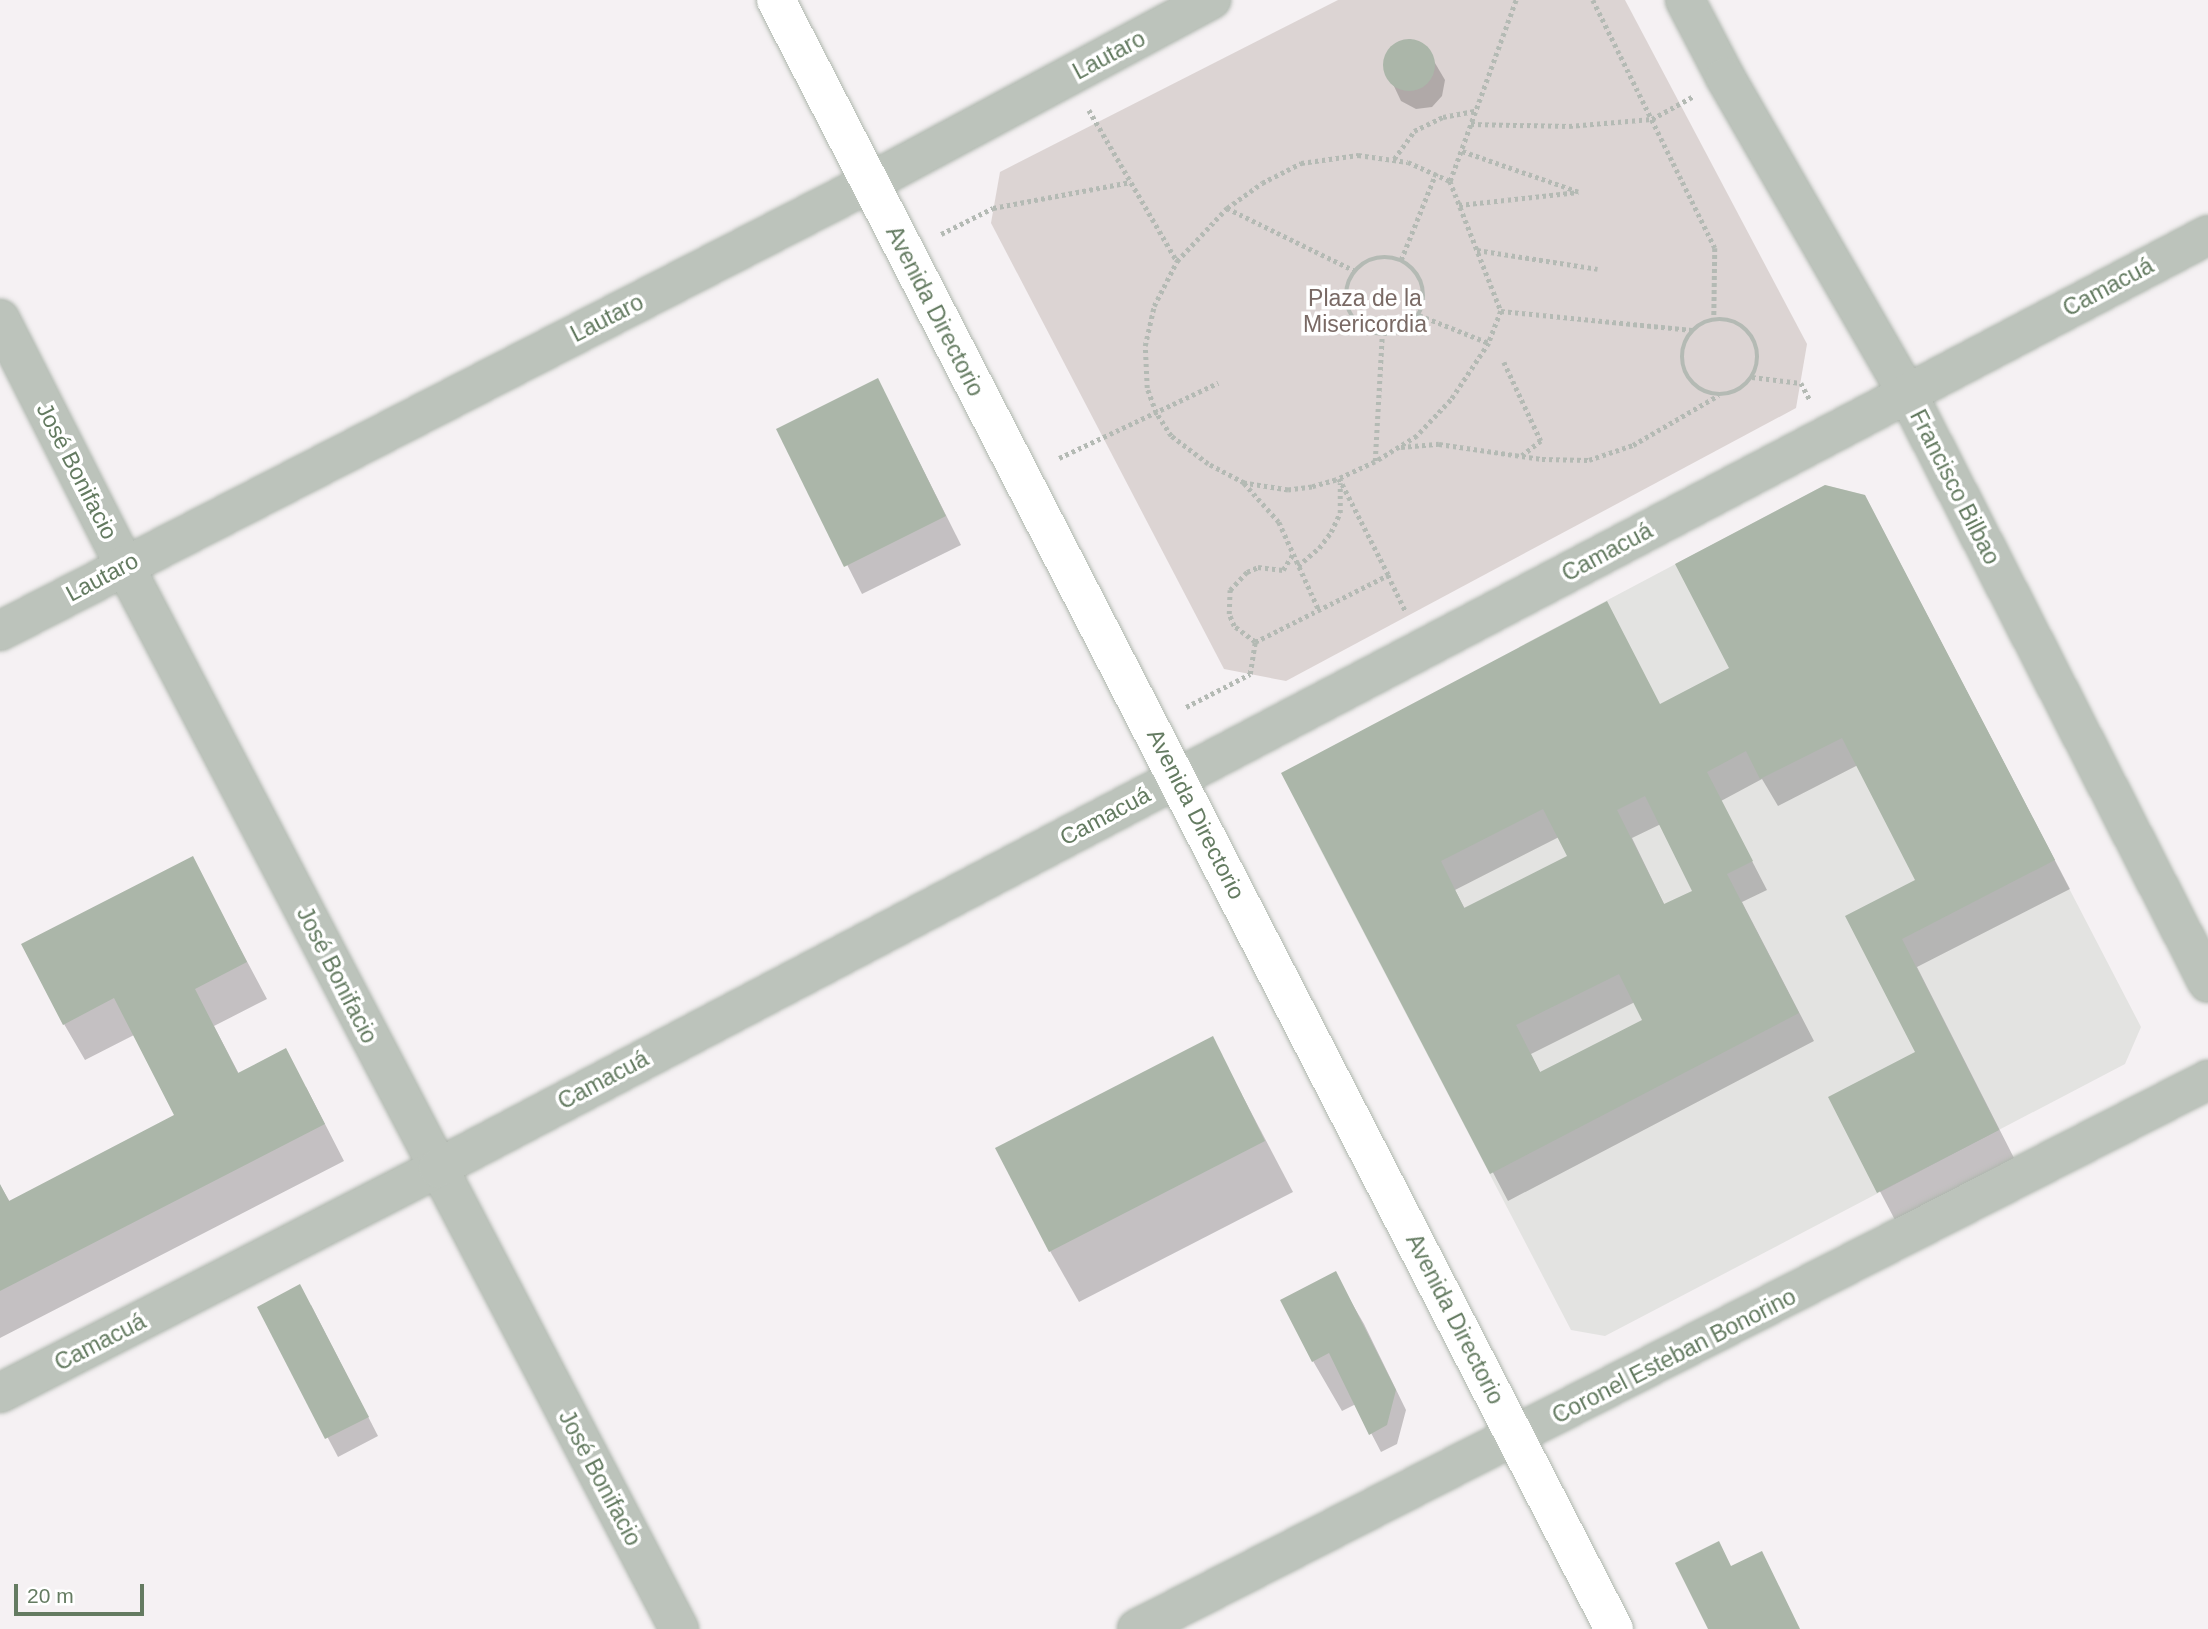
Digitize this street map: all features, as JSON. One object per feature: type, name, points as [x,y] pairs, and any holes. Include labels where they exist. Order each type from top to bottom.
[{"type":"main road","name":"Avenida Directorio","points":[[776,0],[1614,1629]]},
{"type":"street","name":"Lautaro","points":[[0,631],[871,182],[1211,0]]},
{"type":"street","name":"Francisco Bilbao","points":[[1685,0],[1726,77],[1907,393],[2208,983]]},
{"type":"street","name":"Camacuá","points":[[0,1393],[438,1168],[2208,235]]},
{"type":"street","name":"José Bonifacio","points":[[0,318],[124,565],[679,1629]]},
{"type":"street","name":"Coronel Esteban Bonorino","points":[[1137,1629],[1516,1438],[2208,1080]]},
{"type":"path","points":[[1450,181],[1516,0]]},
{"type":"path","points":[[1593,0],[1715,248],[1714,319]]},
{"type":"path","points":[[1471,124],[1569,125],[1652,119],[1680,104]]},
{"type":"path","points":[[1394,159],[1404,141],[1420,127],[1443,117],[1475,111]]},
{"type":"path","points":[[1096,123],[1177,261]]},
{"type":"path","points":[[1460,205],[1578,192],[1461,151]]},
{"type":"path","points":[[1358,155],[1394,159],[1436,173],[1450,181],[1502,311],[1489,343],[1451,400],[1417,436],[1375,462],[1339,479],[1287,490],[1244,483],[1208,464],[1171,436],[1156,413],[1147,388],[1145,346],[1154,306],[1177,261],[1227,208],[1262,183],[1301,163],[1358,155]]},
{"type":"path","points":[[1401,260],[1436,173]]},
{"type":"path","points":[[905,252],[993,208],[1131,182]]},
{"type":"path","points":[[1227,208],[1355,271]]},
{"type":"path","points":[[1477,250],[1598,269]]},
{"type":"path","points":[[1376,257],[1401,260],[1420,277],[1424,289],[1419,315],[1400,332],[1382,334],[1362,328],[1353,318],[1346,295],[1355,271],[1376,257]]},
{"type":"path","points":[[1399,447],[1439,444],[1522,457],[1571,461],[1611,454],[1633,445],[1719,395],[1744,387],[1757,365],[1755,340],[1738,323],[1714,319],[1692,330],[1502,311]]},
{"type":"path","points":[[1419,315],[1489,343]]},
{"type":"path","points":[[1692,330],[1682,351],[1686,375],[1695,386],[1719,395]]},
{"type":"path","points":[[1375,462],[1382,334]]},
{"type":"path","points":[[1504,362],[1541,441],[1522,457]]},
{"type":"path","points":[[1752,377],[1801,383]]},
{"type":"path","points":[[1102,437],[1218,383]]},
{"type":"path","points":[[1255,642],[1388,575],[1339,479]]},
{"type":"path","points":[[1298,566],[1320,548],[1340,513],[1339,479]]},
{"type":"path","points":[[1244,483],[1279,522],[1320,610]]},
{"type":"path","points":[[1255,642],[1234,626],[1229,614],[1230,590],[1247,572],[1258,567],[1283,569],[1293,554]]},
{"type":"path","points":[[1151,725],[1250,674],[1255,642]]},
{"type":"shaded area","points":[[1825,485],[1865,495],[2141,1027],[2125,1064],[1605,1336],[1571,1330],[1310,830],[1548,704],[1519,647]]},
{"type":"green space","name":"Plaza de la Misericordia","points":[[1338,0],[1625,0],[1807,344],[1796,408],[1286,681],[1224,669],[991,223],[1000,172]]},
{"type":"building","points":[[1409,39],[1428,46],[1435,65],[1428,84],[1409,91],[1390,84],[1383,65],[1390,46]]},
{"type":"building","points":[[878,378],[946,516],[844,567],[776,429]]},
{"type":"building","points":[[1825,485],[1865,495],[2055,860],[1902,939],[1999,1130],[1877,1193],[1828,1097],[1915,1052],[1845,916],[1915,880],[1842,738],[1760,779],[1746,751],[1707,772],[1753,861],[1727,874],[1799,1013],[1490,1174],[1281,773],[1607,601],[1660,704],[1729,668],[1675,564]],"holes":[[[1645,796],[1692,891],[1664,904],[1617,810]],[[1543,809],[1567,856],[1464,908],[1441,861]],[[1619,974],[1642,1020],[1540,1072],[1516,1025]]]},
{"type":"building","points":[[193,856],[247,962],[195,989],[238,1073],[286,1048],[325,1124],[0,1291],[0,1184],[9,1201],[174,1115],[114,998],[63,1025],[21,944]]},
{"type":"building","points":[[1213,1036],[1265,1141],[1049,1252],[995,1148]]},
{"type":"building","points":[[1336,1271],[1396,1390],[1387,1425],[1369,1435],[1329,1353],[1312,1362],[1280,1300]]},
{"type":"building","points":[[300,1284],[369,1417],[325,1439],[257,1307]]},
{"type":"building","points":[[1719,1541],[1731,1566],[1762,1551],[1800,1629],[1708,1629],[1675,1563]]}]
